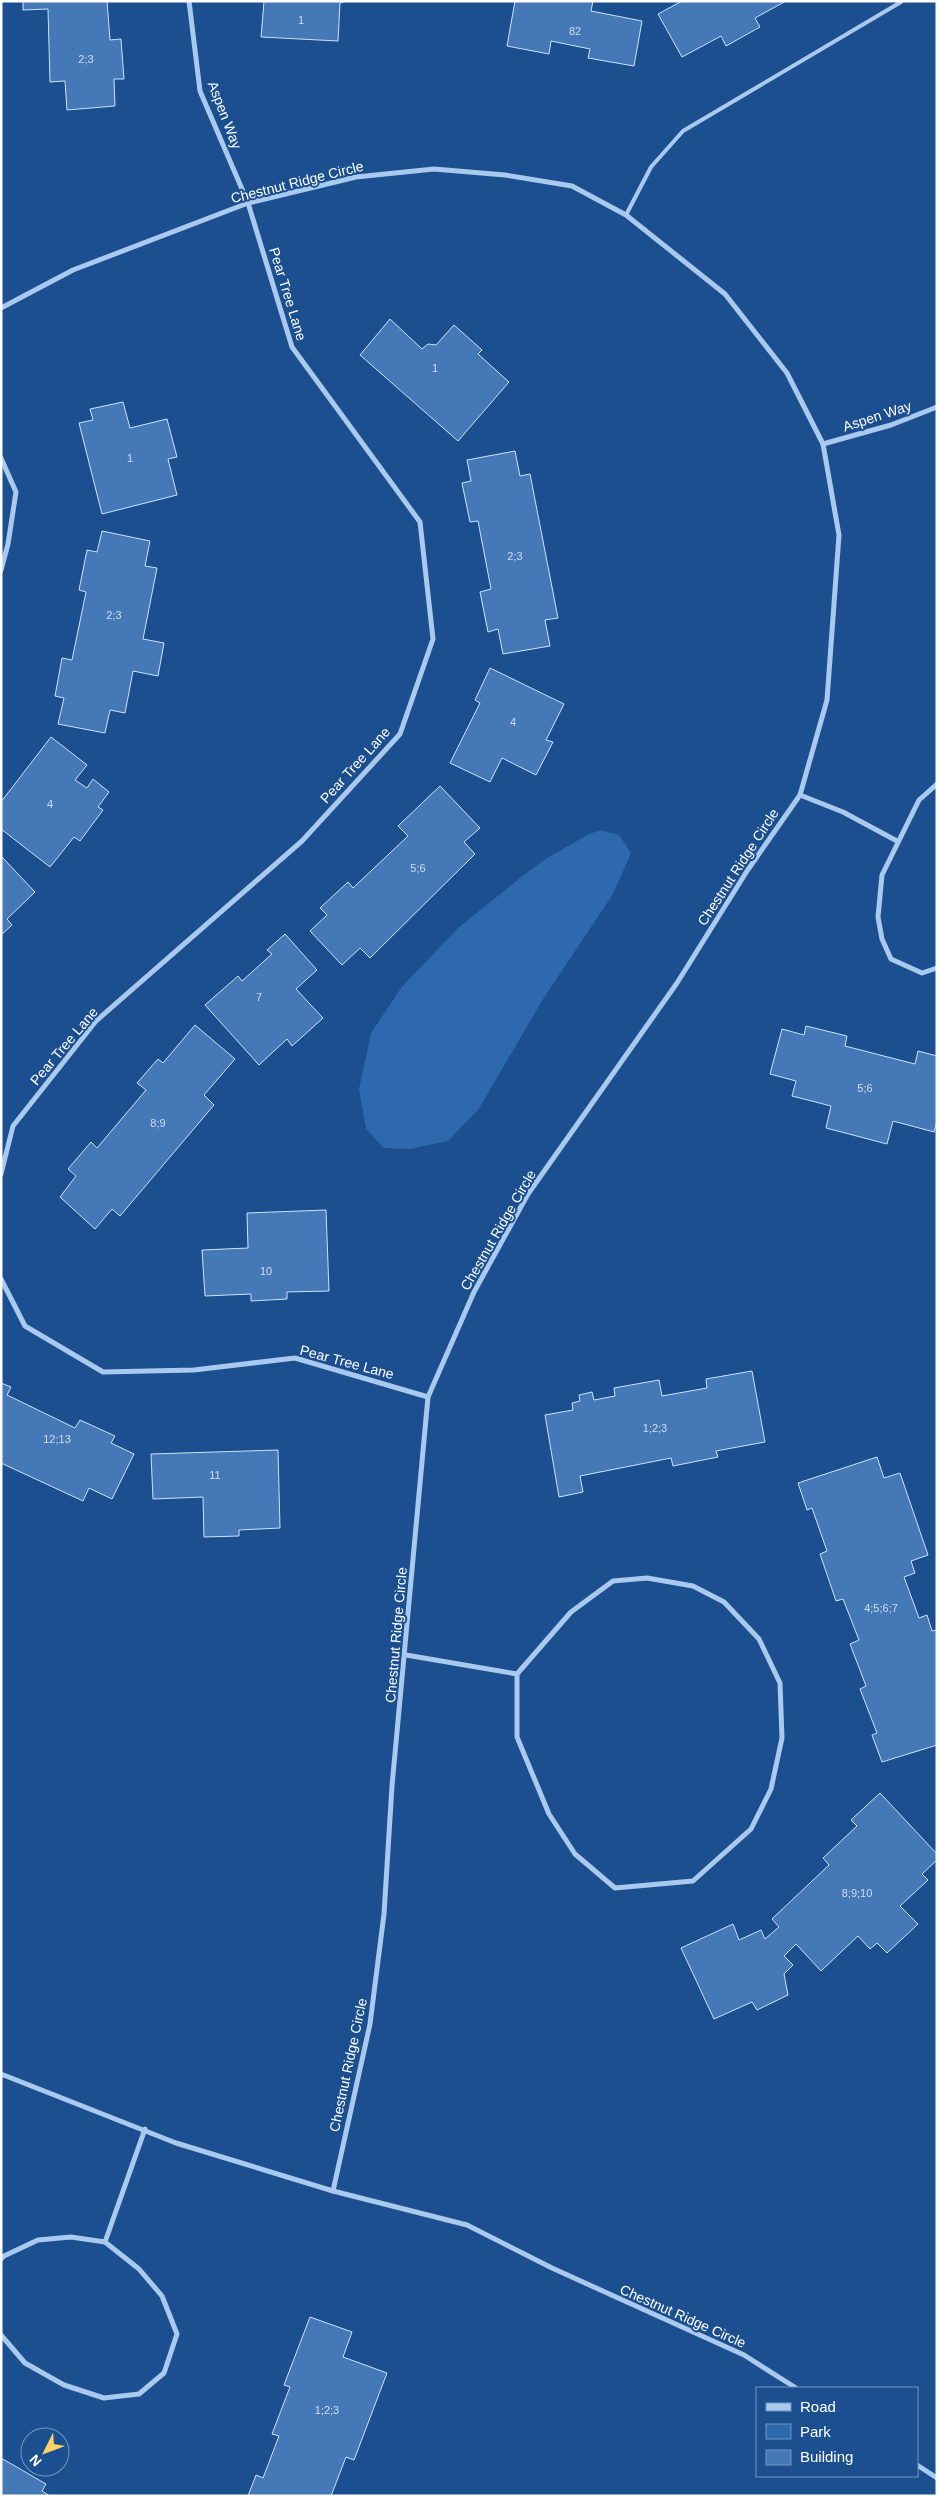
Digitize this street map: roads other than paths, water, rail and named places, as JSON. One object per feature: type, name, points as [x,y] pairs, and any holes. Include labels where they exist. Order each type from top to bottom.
[{"type":"street","name":"Aspen Way","points":[[189,1],[200,91],[248,204]]},
{"type":"street","name":"Chestnut Ridge Circle","points":[[1,308],[73,270],[248,204],[356,177],[434,169],[505,175],[572,186],[626,215],[725,294],[786,373],[823,444],[839,535],[827,700],[800,795],[747,871],[677,983],[528,1194],[474,1292],[428,1397],[406,1655],[392,1786],[384,1914],[370,2024],[333,2191]]},
{"type":"street","name":"Pear Tree Lane","points":[[1,1174],[13,1126],[96,1020],[302,840],[400,734],[433,639],[420,522],[292,347],[248,204]]},
{"type":"street","name":"Aspen Way","points":[[823,444],[891,425],[937,407]]},
{"type":"street","points":[[1,458],[16,492],[8,544],[1,570]]},
{"type":"street","points":[[937,784],[920,800],[897,840],[882,875],[878,917],[882,939],[891,959],[922,973],[937,968]]},
{"type":"street","points":[[800,795],[843,812],[897,840]]},
{"type":"street","name":"Pear Tree Lane","points":[[1,1279],[24,1326],[103,1372],[194,1370],[296,1358],[428,1397]]},
{"type":"street","points":[[647,1578],[693,1586],[724,1602],[759,1639],[780,1683],[782,1738],[772,1789],[751,1829],[694,1880],[615,1888],[575,1854],[549,1814],[517,1737],[517,1674],[571,1612],[612,1581],[647,1578]]},
{"type":"street","points":[[406,1655],[517,1674]]},
{"type":"street","name":"Chestnut Ridge Circle","points":[[1,2074],[176,2142],[333,2191],[467,2225],[552,2268],[744,2355],[794,2387]]},
{"type":"street","points":[[105,2242],[144,2129]]},
{"type":"street","points":[[1,2259],[38,2240],[71,2237],[105,2242],[139,2269],[162,2296],[177,2334],[164,2373],[139,2394],[104,2398],[64,2384],[25,2363],[1,2335]]},
{"type":"street","points":[[918,2466],[937,2478]]},
{"type":"lane","points":[[626,215],[651,167],[683,131],[901,2]]}]
